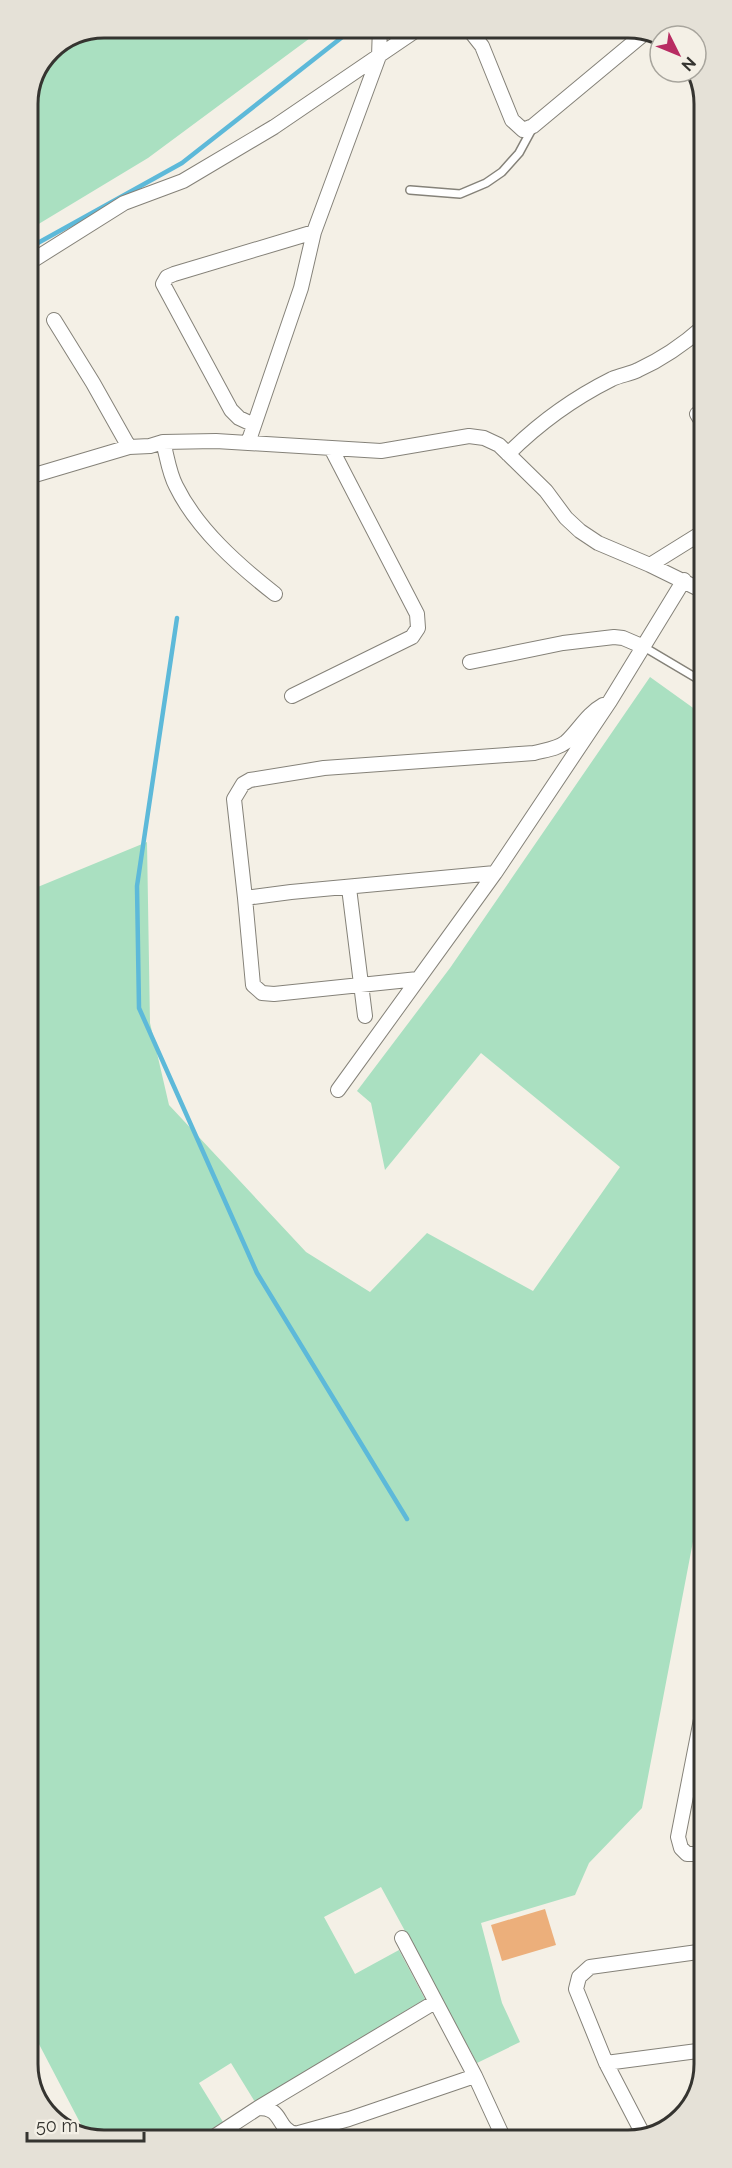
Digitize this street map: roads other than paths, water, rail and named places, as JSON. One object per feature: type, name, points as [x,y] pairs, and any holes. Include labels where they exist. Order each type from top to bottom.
[{"type":"street","points":[[248,443],[301,288],[314,232],[379,56],[380,38]]},
{"type":"street","points":[[38,257],[124,203],[183,181],[274,127],[406,38]]},
{"type":"street","points":[[476,38],[482,45],[512,120],[523,130],[533,126],[638,39]]},
{"type":"street","points":[[254,425],[239,418],[231,410],[163,284],[167,277],[174,274],[314,232]]},
{"type":"street","points":[[54,320],[129,447]]},
{"type":"street","points":[[508,454],[524,438],[571,403],[615,378],[637,371],[653,362],[694,333]]},
{"type":"street","points":[[38,474],[129,447],[150,446],[163,442],[248,443],[381,451],[469,436],[484,438],[499,445],[546,491],[566,518],[580,531],[598,543],[694,586]]},
{"type":"street","points":[[163,442],[175,484],[191,511],[255,579],[275,594]]},
{"type":"street","points":[[292,696],[412,638],[418,628],[417,614],[331,448]]},
{"type":"street","points":[[650,565],[694,538]]},
{"type":"street","points":[[338,1090],[495,873],[610,701],[684,580]]},
{"type":"street","points":[[470,662],[563,643],[614,637],[623,638],[644,647]]},
{"type":"street","points":[[418,979],[274,994],[258,991],[253,985],[234,799],[243,784],[250,780],[324,768],[555,748],[565,742],[594,710],[610,701]]},
{"type":"street","points":[[245,898],[495,873]]},
{"type":"street","points":[[348,888],[359,985],[365,1016]]},
{"type":"street","points":[[694,1756],[678,1838],[681,1848],[687,1854],[694,1854]]},
{"type":"street","points":[[402,1938],[475,2076],[500,2130]]},
{"type":"street","points":[[640,2129],[606,2063],[576,1989],[579,1977],[590,1967],[694,1953]]},
{"type":"street","points":[[224,2130],[435,2002]]},
{"type":"street","points":[[606,2063],[694,2051]]},
{"type":"street","points":[[309,2130],[349,2119],[475,2076]]},
{"type":"street","points":[[258,2108],[268,2108],[274,2112],[287,2130]]},
{"type":"lane","points":[[410,190],[460,194],[486,183],[502,172],[519,153],[533,126]]},
{"type":"lane","points":[[644,647],[694,676]]},
{"type":"waterway","points":[[38,243],[182,163],[341,38]]},
{"type":"waterway","points":[[177,618],[137,886],[139,1008],[257,1273],[407,1519]]}]
